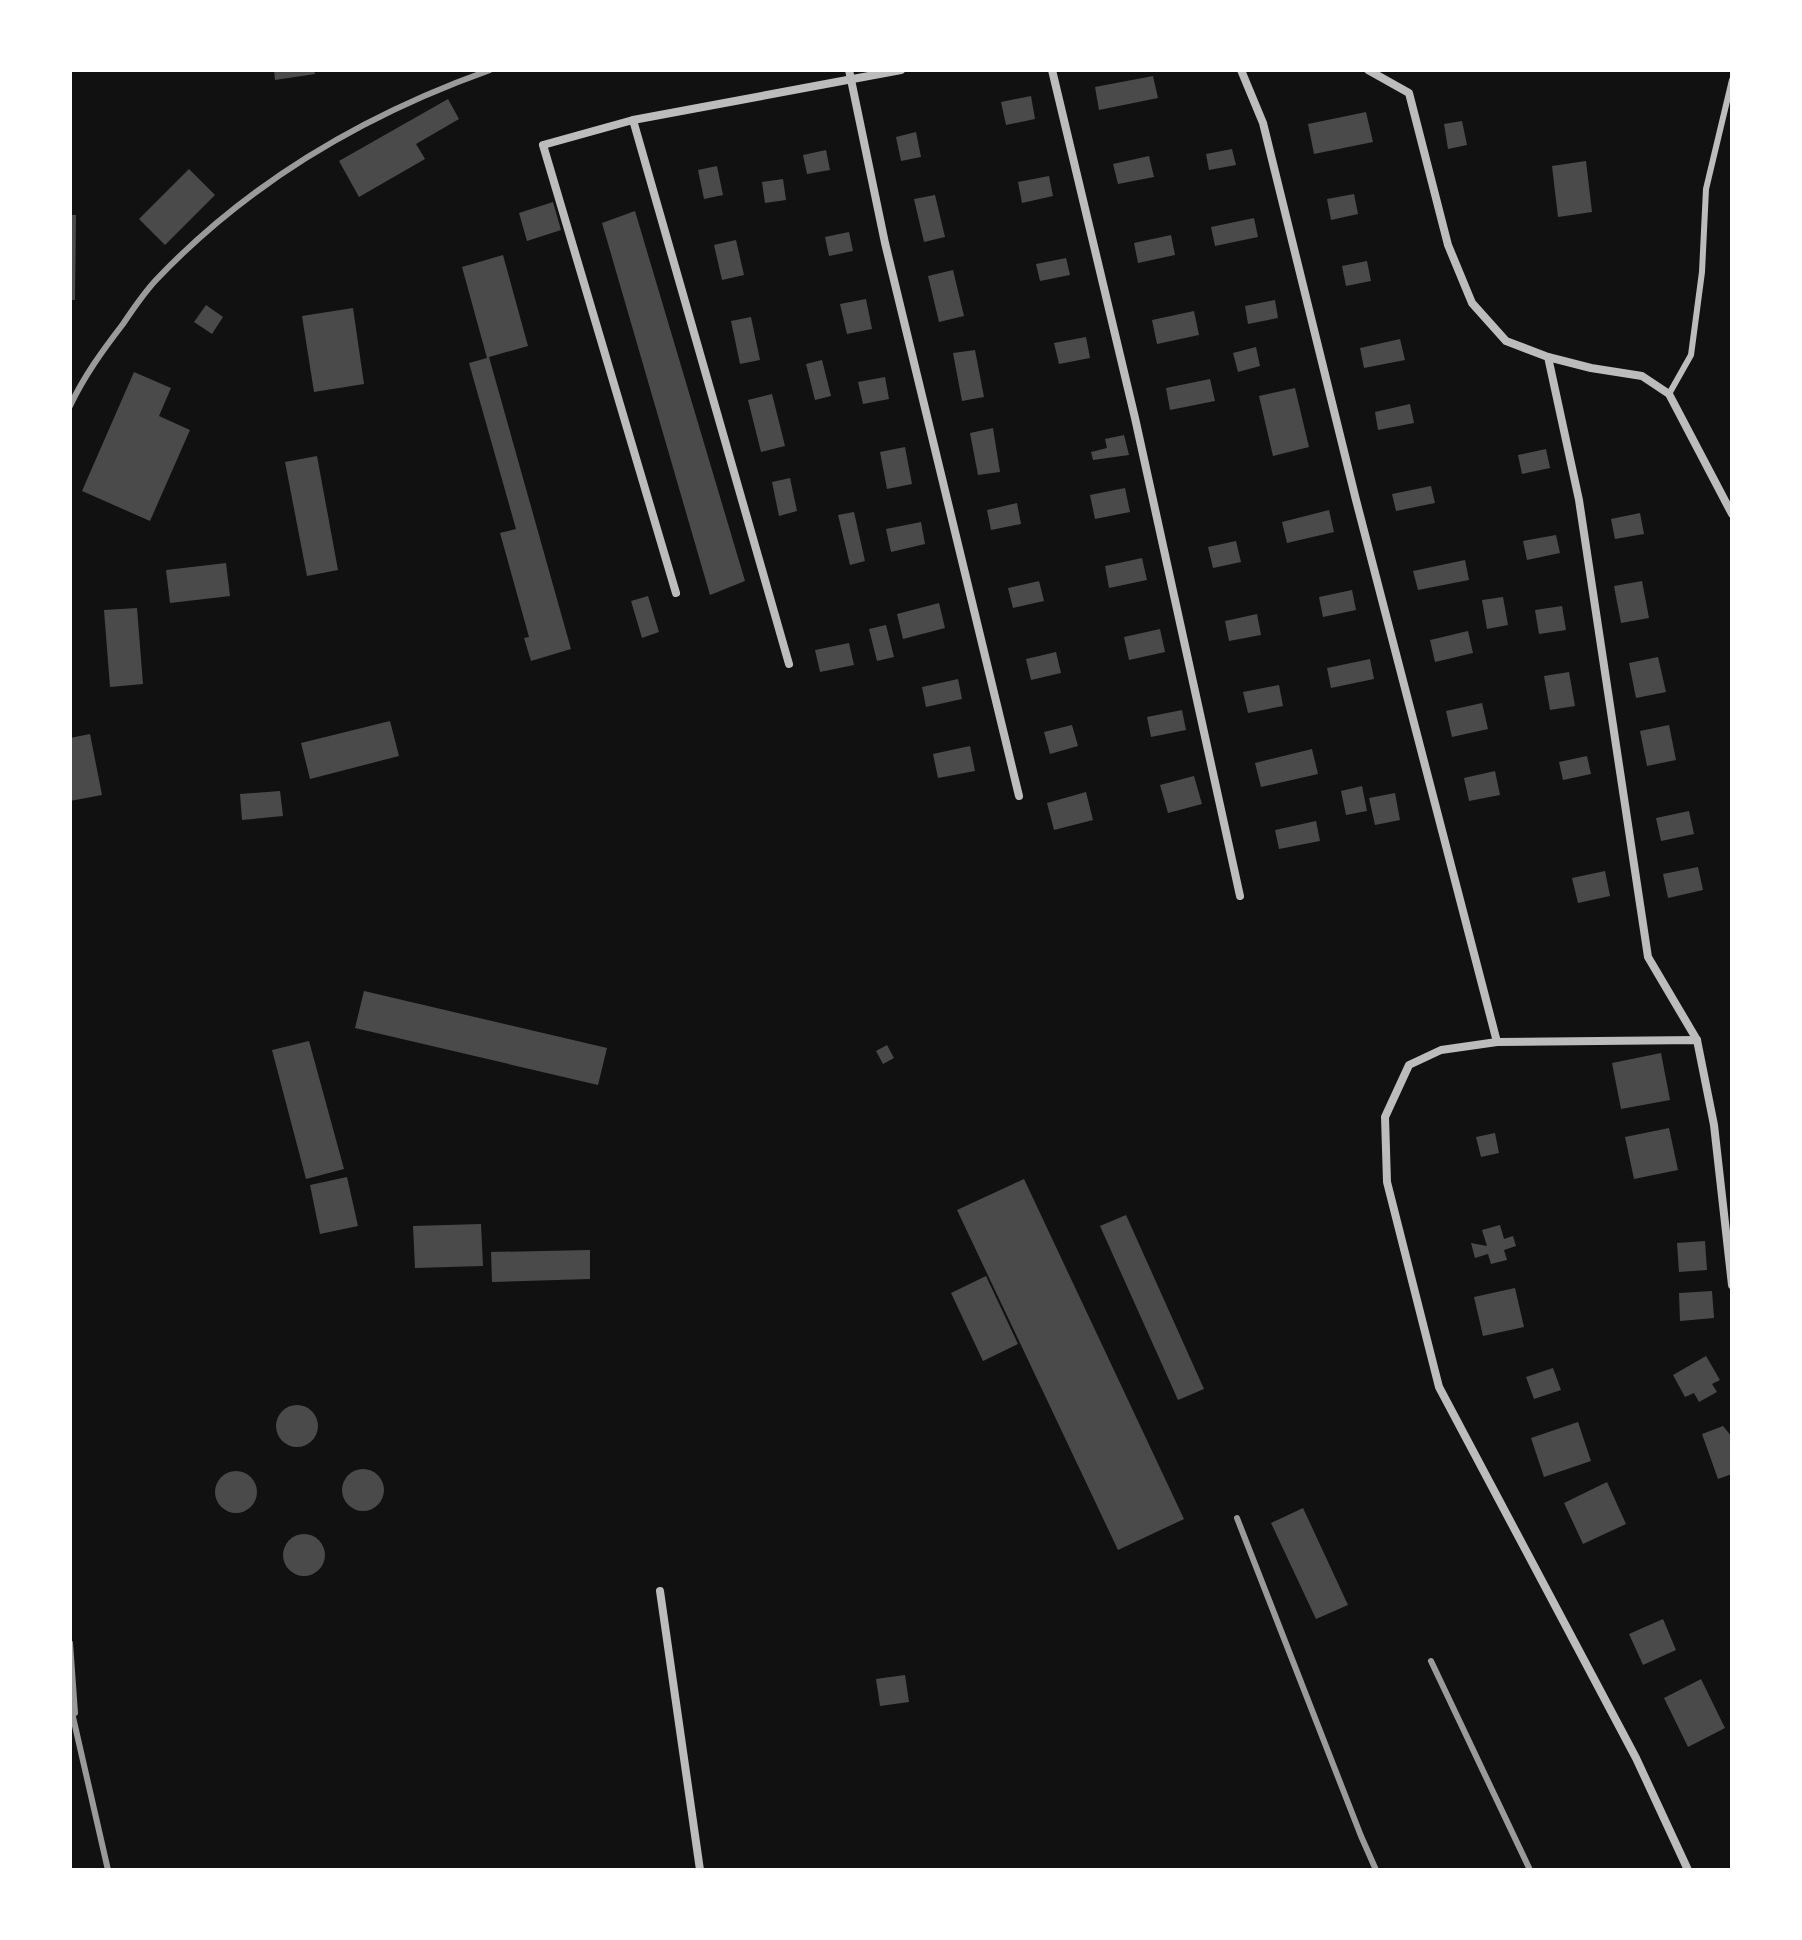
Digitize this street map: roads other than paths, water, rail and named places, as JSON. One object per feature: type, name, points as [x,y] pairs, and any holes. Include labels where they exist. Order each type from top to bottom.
[{"type":"street","points":[[676,593],[543,145],[633,120],[849,75],[901,70]]},
{"type":"street","points":[[1052,70],[1135,418],[1240,896]]},
{"type":"street","points":[[1241,70],[1263,123],[1356,500],[1497,1042]]},
{"type":"street","points":[[1368,70],[1409,93],[1448,245],[1472,303],[1506,341],[1548,357],[1642,376],[1669,394],[1732,514]]},
{"type":"street","points":[[849,75],[885,243],[1019,796]]},
{"type":"street","points":[[633,120],[789,664]]},
{"type":"street","points":[[1548,357],[1579,500],[1648,957],[1697,1040],[1714,1125],[1732,1285]]},
{"type":"street","points":[[1688,1870],[1636,1758],[1439,1387],[1387,1182],[1385,1117],[1409,1065],[1441,1050],[1497,1042],[1697,1040]]},
{"type":"street","points":[[660,1591],[700,1870]]},
{"type":"lane","points":[[1669,394],[1691,355],[1702,272],[1706,189],[1732,80]]},
{"type":"railway","points":[[70,406],[94,364],[147,290],[229,213],[269,183],[353,131],[398,108],[490,70]]},
{"type":"railway","points":[[1237,1518],[1376,1870]]},
{"type":"railway","points":[[70,1643],[75,1713]]},
{"type":"railway","points":[[1431,1661],[1530,1870]]},
{"type":"railway","points":[[70,1704],[108,1870]]}]
